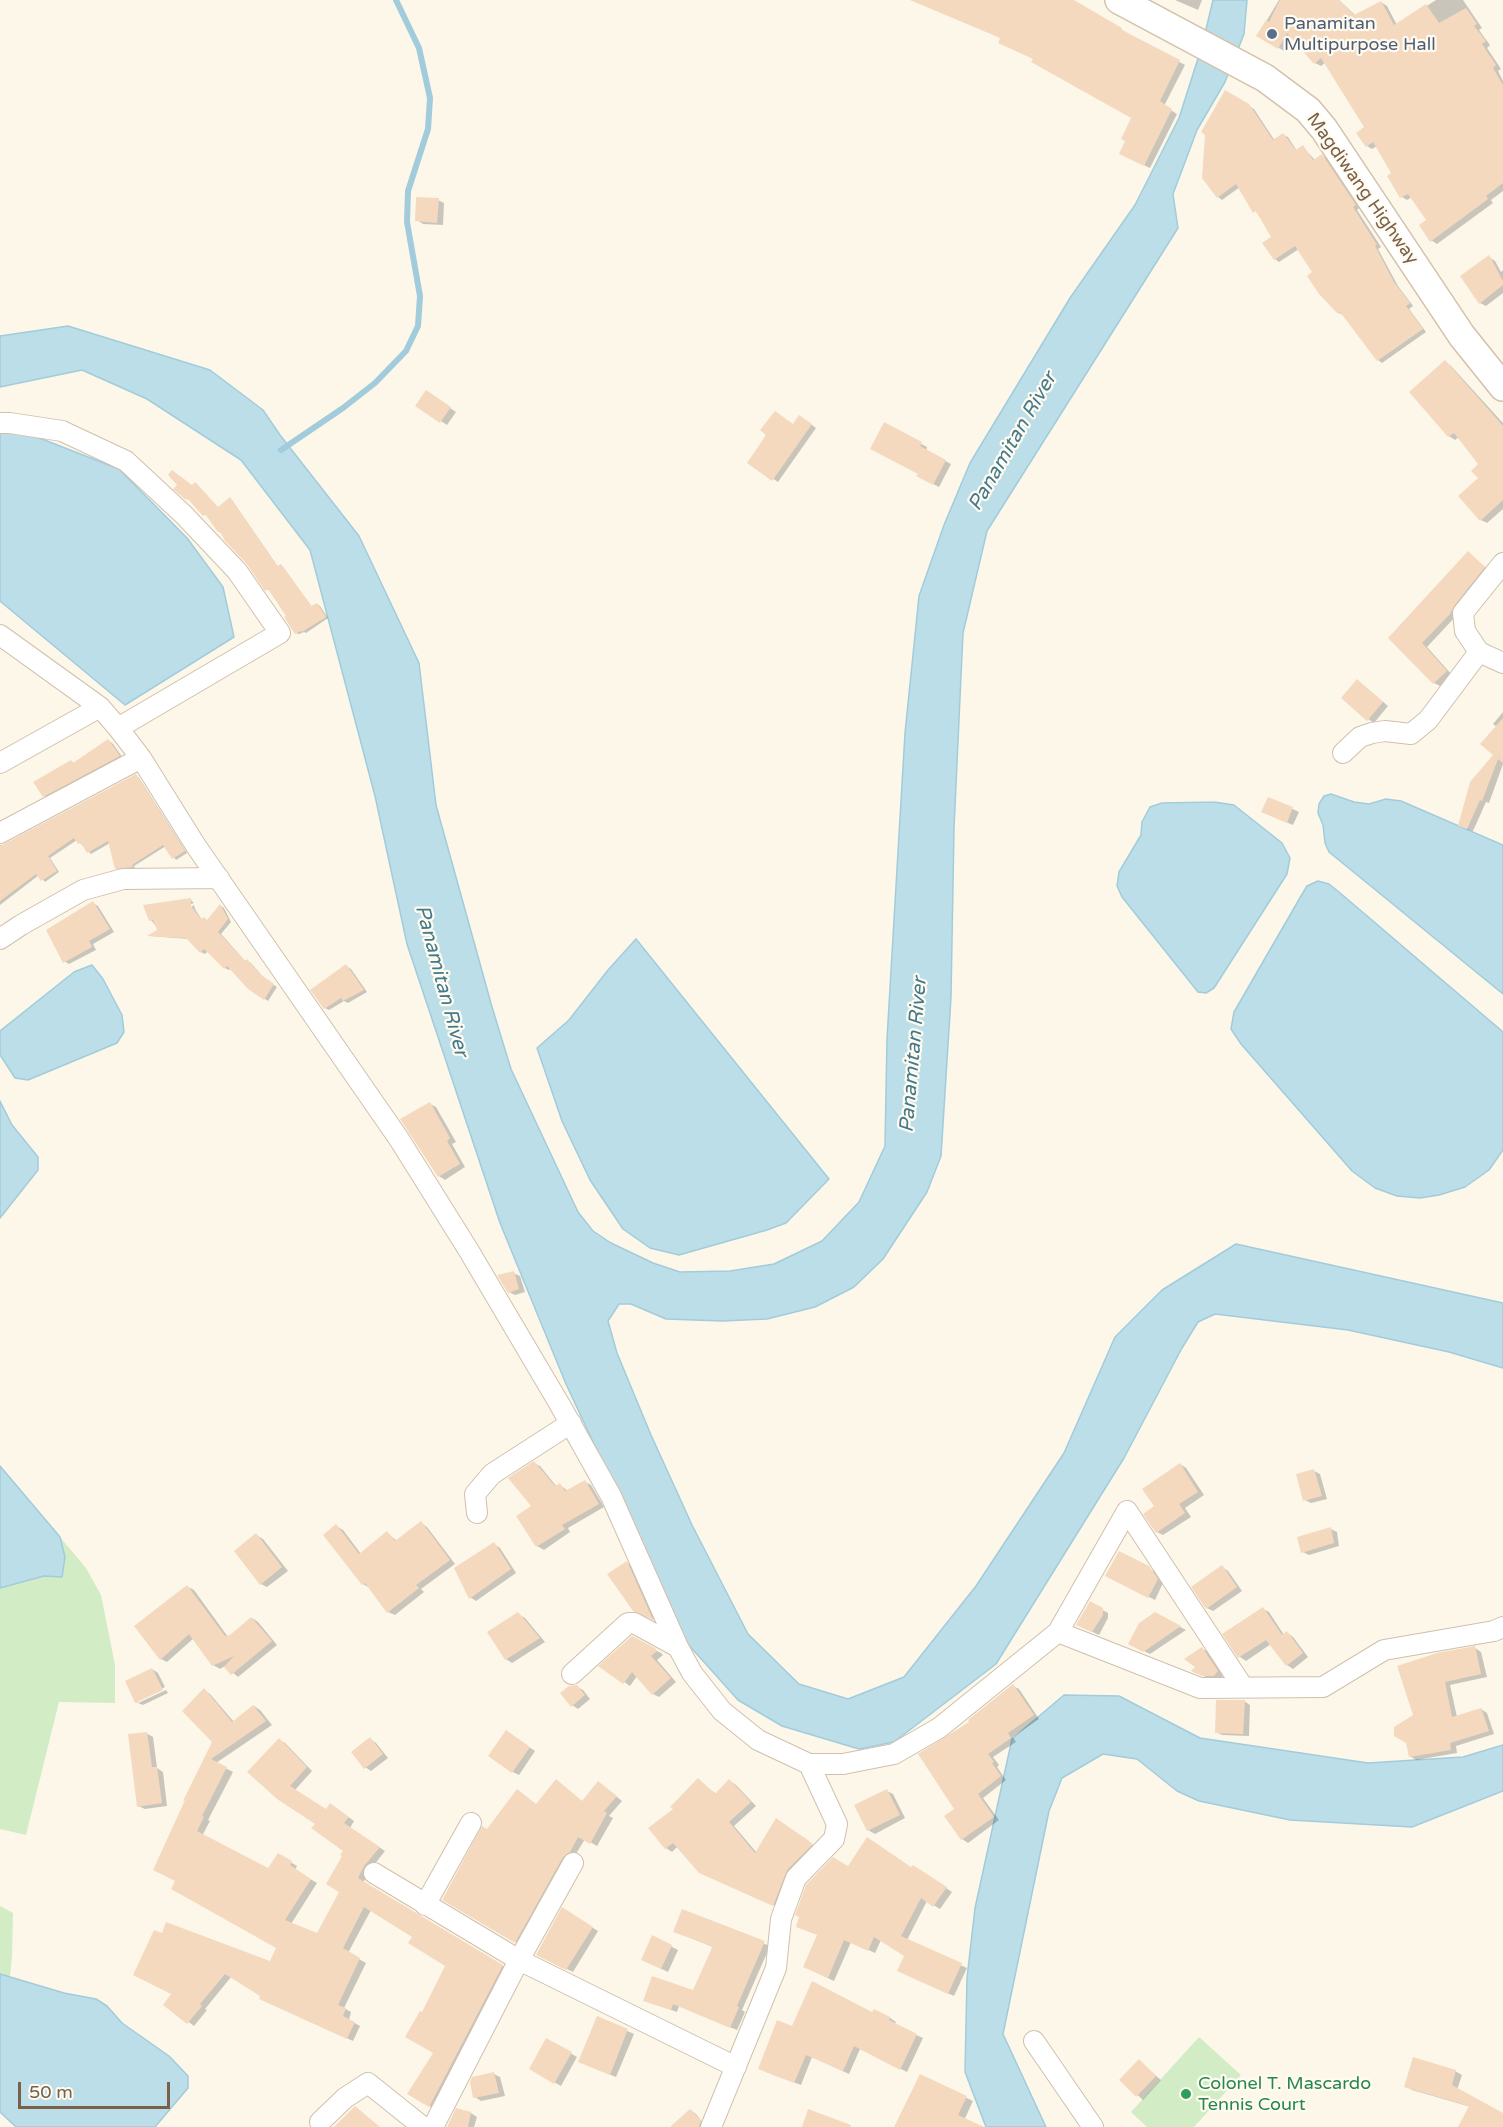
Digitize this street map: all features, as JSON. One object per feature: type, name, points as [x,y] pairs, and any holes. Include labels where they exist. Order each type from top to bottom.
[{"type":"main road","name":"Magdiwang Highway","points":[[1119,0],[1265,78],[1316,118],[1462,336],[1503,387]]},
{"type":"street","points":[[0,423],[62,430],[126,461],[184,515],[237,572],[280,633],[118,728]]},
{"type":"street","points":[[1503,563],[1462,613],[1465,632],[1479,652],[1503,663]]},
{"type":"street","points":[[0,635],[100,707],[118,728],[141,758],[196,846],[399,1139],[469,1251],[571,1423],[611,1496],[678,1647],[692,1673],[722,1710],[758,1740],[808,1764],[843,1764],[894,1754],[939,1728],[1058,1632],[1127,1511],[1243,1688]]},
{"type":"street","points":[[1343,753],[1360,737],[1372,733],[1385,731],[1411,734],[1428,720],[1479,652]]},
{"type":"street","points":[[0,763],[100,707]]},
{"type":"street","points":[[0,832],[141,758]]},
{"type":"street","points":[[0,939],[83,890],[123,879],[219,878]]},
{"type":"street","points":[[477,1513],[475,1494],[492,1474],[571,1423]]},
{"type":"street","points":[[572,1674],[628,1623],[634,1623],[678,1647]]},
{"type":"street","points":[[1058,1632],[1200,1688],[1243,1688],[1323,1687],[1384,1650],[1503,1628]]},
{"type":"street","points":[[711,2127],[776,1968],[781,1919],[796,1878],[834,1839],[837,1824],[808,1764]]},
{"type":"street","points":[[425,1905],[471,1823]]},
{"type":"street","points":[[433,2127],[519,1960],[573,1863]]},
{"type":"street","points":[[374,1873],[519,1960],[736,2067]]},
{"type":"street","points":[[1034,2041],[1093,2127]]},
{"type":"street","points":[[320,2122],[345,2098],[368,2083],[423,2127]]},
{"type":"green space","points":[[60,1537],[86,1568],[101,1595],[115,1665],[115,1703],[59,1702],[26,1835],[0,1829],[0,1588],[44,1576],[62,1577],[65,1557]]},
{"type":"green space","points":[[0,1906],[13,1913],[10,1977],[0,1974]]},
{"type":"green space","name":"Colonel T. Mascardo Tennis Court","points":[[1199,2037],[1241,2075],[1194,2127],[1147,2127],[1131,2112]]},
{"type":"water","name":"Panamitan River","points":[[1213,0],[1247,0],[1244,34],[1225,82],[1197,130],[1173,194],[1178,228],[987,531],[963,633],[954,828],[951,997],[941,1156],[927,1192],[883,1259],[854,1287],[815,1307],[767,1319],[722,1321],[666,1319],[631,1304],[619,1304],[608,1321],[617,1353],[651,1435],[692,1525],[748,1634],[799,1684],[848,1699],[904,1677],[976,1586],[1064,1453],[1115,1337],[1162,1290],[1236,1244],[1503,1303],[1503,1368],[1449,1352],[1348,1330],[1215,1314],[1198,1322],[1124,1458],[996,1664],[894,1742],[859,1749],[782,1726],[738,1700],[686,1642],[566,1384],[500,1223],[407,944],[375,796],[310,550],[241,460],[147,399],[82,370],[0,387],[0,336],[68,326],[210,370],[263,410],[359,536],[419,663],[436,805],[492,1007],[511,1069],[578,1212],[593,1231],[611,1243],[653,1263],[680,1272],[730,1271],[774,1264],[822,1241],[859,1202],[885,1146],[887,1039],[905,733],[919,596],[944,525],[970,463],[1070,298],[1135,205],[1179,118],[1202,46]]},
{"type":"water","points":[[11,427],[119,469],[187,538],[223,587],[234,637],[125,705],[0,601],[0,429]]},
{"type":"water","points":[[1331,794],[1354,802],[1369,804],[1386,799],[1401,801],[1503,845],[1503,994],[1329,852],[1318,813],[1319,804],[1324,796]]},
{"type":"water","points":[[1214,802],[1234,805],[1282,843],[1290,858],[1287,874],[1214,988],[1206,993],[1198,992],[1122,897],[1117,886],[1119,872],[1141,835],[1142,822],[1150,807],[1162,803]]},
{"type":"water","points":[[1318,881],[1329,884],[1339,892],[1503,1032],[1503,1150],[1489,1170],[1465,1187],[1420,1198],[1397,1196],[1375,1188],[1352,1171],[1241,1044],[1231,1029],[1234,1012],[1301,896],[1307,886]]},
{"type":"water","points":[[636,939],[829,1179],[786,1223],[679,1255],[650,1248],[623,1229],[590,1180],[562,1121],[537,1048],[569,1020],[608,970]]},
{"type":"water","points":[[92,965],[103,979],[122,1015],[124,1032],[117,1043],[28,1080],[15,1078],[0,1055],[0,1031],[74,972]]},
{"type":"water","points":[[0,1101],[12,1125],[38,1157],[38,1170],[0,1218]]},
{"type":"water","points":[[0,1466],[60,1537],[65,1557],[62,1577],[44,1576],[0,1588]]},
{"type":"water","points":[[1064,1695],[1119,1696],[1200,1738],[1368,1763],[1463,1757],[1503,1745],[1503,1791],[1412,1827],[1290,1820],[1199,1801],[1177,1791],[1137,1759],[1103,1754],[1062,1778],[1049,1811],[1003,2034],[1046,2127],[986,2127],[965,2072],[967,1978],[975,1908],[1012,1739]]},
{"type":"water","points":[[0,1974],[64,1993],[96,1999],[107,2006],[122,2023],[169,2056],[188,2076],[188,2088],[155,2127],[16,2127],[0,2112]]},
{"type":"building","points":[[910,0],[1074,0],[1122,30],[1180,60],[1160,101],[1172,109],[1144,166],[1119,154],[1125,141],[1121,139],[1131,118],[1031,62],[1033,59],[998,43],[1000,38]]},
{"type":"building","points":[[1280,0],[1339,0],[1354,15],[1381,1],[1394,25],[1426,4],[1439,23],[1466,8],[1477,24],[1474,26],[1486,41],[1482,44],[1496,65],[1493,68],[1503,85],[1503,183],[1486,196],[1488,199],[1430,242],[1419,225],[1426,220],[1408,194],[1400,198],[1387,176],[1391,173],[1373,142],[1366,147],[1356,133],[1364,127],[1321,58],[1314,64],[1287,33],[1278,49],[1256,36],[1266,20],[1269,22]]},
{"type":"building","points":[[1225,90],[1249,104],[1273,140],[1283,133],[1296,150],[1303,145],[1313,160],[1322,154],[1356,205],[1353,207],[1377,245],[1375,246],[1394,282],[1410,303],[1406,306],[1423,329],[1377,361],[1340,312],[1338,314],[1319,294],[1307,276],[1312,272],[1295,246],[1274,260],[1262,243],[1271,237],[1256,211],[1253,213],[1236,184],[1217,198],[1202,178],[1205,135],[1201,132]]},
{"type":"building","points":[[416,197],[439,198],[437,223],[415,221]]},
{"type":"building","points":[[1489,255],[1503,285],[1479,304],[1460,276]]},
{"type":"building","points":[[1445,360],[1503,426],[1503,500],[1480,521],[1458,496],[1478,478],[1471,471],[1478,464],[1454,433],[1448,437],[1409,392]]},
{"type":"building","points":[[426,390],[451,407],[440,423],[415,406]]},
{"type":"building","points":[[775,411],[793,424],[799,415],[812,424],[772,481],[747,463],[766,435],[760,430]]},
{"type":"building","points":[[884,422],[922,442],[920,446],[946,460],[933,485],[916,476],[918,474],[870,449]]},
{"type":"building","points":[[172,470],[192,485],[195,482],[218,507],[230,497],[277,566],[281,564],[311,606],[317,603],[326,617],[295,634],[268,589],[265,591],[246,563],[225,541],[220,531],[218,532],[205,514],[203,516],[187,498],[186,500],[173,489],[177,485],[168,475]]},
{"type":"building","points":[[1468,551],[1485,567],[1450,614],[1422,643],[1447,671],[1433,684],[1388,638]]},
{"type":"building","points":[[1357,679],[1383,702],[1367,721],[1341,698]]},
{"type":"building","points":[[1503,718],[1503,763],[1498,759],[1482,801],[1480,800],[1467,829],[1458,826],[1470,782],[1493,755],[1480,744]]},
{"type":"building","points":[[108,739],[120,756],[43,797],[33,782],[71,760],[73,763]]},
{"type":"building","points":[[136,774],[185,851],[172,859],[163,845],[132,865],[133,867],[115,869],[108,841],[87,853],[81,843],[78,844],[74,838],[48,856],[57,871],[41,881],[36,874],[0,901],[0,846]]},
{"type":"building","points":[[1268,797],[1293,807],[1287,823],[1261,812]]},
{"type":"building","points":[[191,898],[191,906],[201,919],[204,917],[207,920],[220,904],[228,919],[218,932],[245,961],[247,959],[260,974],[274,984],[264,1000],[248,989],[227,966],[224,969],[204,949],[200,953],[186,938],[147,936],[157,930],[153,920],[149,921],[143,905]]},
{"type":"building","points":[[93,901],[110,929],[89,941],[92,947],[63,963],[46,930]]},
{"type":"building","points":[[346,964],[364,990],[343,1001],[341,998],[324,1009],[310,990]]},
{"type":"building","points":[[430,1102],[450,1138],[447,1141],[460,1164],[438,1177],[400,1119]]},
{"type":"building","points":[[514,1271],[519,1289],[508,1293],[497,1275]]},
{"type":"building","points":[[534,1461],[555,1486],[560,1483],[565,1491],[585,1480],[599,1504],[562,1525],[565,1529],[536,1547],[516,1516],[531,1506],[508,1478]]},
{"type":"building","points":[[1180,1463],[1198,1492],[1179,1504],[1185,1513],[1156,1533],[1143,1514],[1154,1506],[1142,1489]]},
{"type":"building","points":[[1314,1469],[1322,1496],[1303,1501],[1296,1474]]},
{"type":"building","points":[[421,1521],[450,1560],[416,1585],[419,1588],[387,1613],[365,1583],[362,1585],[323,1535],[336,1524],[359,1554],[387,1531],[395,1541]]},
{"type":"building","points":[[1331,1527],[1334,1543],[1301,1553],[1297,1537]]},
{"type":"building","points":[[256,1533],[282,1567],[260,1585],[234,1551]]},
{"type":"building","points":[[494,1542],[511,1569],[469,1599],[454,1568]]},
{"type":"building","points":[[1119,1551],[1149,1566],[1158,1579],[1148,1598],[1105,1576]]},
{"type":"building","points":[[627,1561],[653,1620],[633,1611],[607,1574]]},
{"type":"building","points":[[1222,1565],[1237,1587],[1206,1609],[1191,1587]]},
{"type":"building","points":[[187,1585],[225,1636],[230,1635],[251,1617],[272,1641],[231,1675],[224,1667],[234,1656],[212,1666],[189,1634],[160,1660],[134,1626]]},
{"type":"building","points":[[1090,1601],[1103,1608],[1103,1615],[1092,1632],[1076,1625]]},
{"type":"building","points":[[1263,1607],[1282,1635],[1287,1631],[1303,1653],[1286,1666],[1266,1640],[1238,1658],[1222,1634]]},
{"type":"building","points":[[518,1612],[540,1638],[505,1660],[487,1632]]},
{"type":"building","points":[[1155,1612],[1181,1626],[1143,1652],[1128,1644],[1139,1623]]},
{"type":"building","points":[[632,1636],[655,1648],[657,1651],[651,1656],[671,1678],[652,1695],[632,1672],[623,1684],[598,1666]]},
{"type":"building","points":[[1475,1646],[1481,1674],[1445,1682],[1452,1717],[1481,1708],[1489,1731],[1450,1743],[1451,1750],[1409,1757],[1406,1743],[1394,1736],[1394,1727],[1413,1715],[1397,1666],[1437,1653]]},
{"type":"building","points":[[1202,1647],[1218,1671],[1214,1676],[1202,1676],[1191,1671],[1195,1667],[1184,1659]]},
{"type":"building","points":[[152,1668],[163,1690],[135,1703],[125,1681]]},
{"type":"building","points":[[1013,1684],[1034,1715],[1008,1733],[1011,1738],[988,1754],[1001,1776],[978,1794],[994,1817],[961,1840],[944,1816],[954,1809],[918,1754],[969,1722],[968,1720]]},
{"type":"building","points":[[577,1685],[585,1695],[571,1707],[560,1693],[569,1686]]},
{"type":"building","points":[[204,1688],[232,1722],[253,1705],[266,1721],[211,1759],[227,1767],[202,1816],[204,1817],[197,1831],[268,1868],[278,1853],[292,1861],[290,1865],[311,1879],[285,1920],[317,1933],[339,1892],[326,1884],[343,1851],[311,1828],[315,1824],[277,1799],[247,1772],[279,1738],[307,1767],[290,1786],[326,1809],[330,1803],[349,1817],[344,1823],[380,1847],[364,1866],[358,1878],[503,1965],[429,2107],[407,2094],[433,2053],[405,2037],[420,2011],[422,2012],[445,1966],[408,1943],[412,1937],[364,1907],[343,1948],[360,1958],[338,2005],[346,2008],[343,2016],[355,2022],[347,2039],[259,1999],[260,1996],[225,1974],[187,2024],[163,2005],[171,1994],[133,1975],[154,1930],[162,1933],[166,1922],[270,1961],[276,1948],[171,1889],[175,1881],[153,1870],[212,1742],[182,1711]]},
{"type":"building","points":[[1216,1700],[1245,1700],[1243,1734],[1215,1733]]},
{"type":"building","points":[[506,1730],[530,1747],[512,1773],[488,1756]]},
{"type":"building","points":[[147,1732],[152,1767],[157,1767],[162,1803],[137,1807],[128,1734]]},
{"type":"building","points":[[370,1737],[383,1754],[364,1769],[351,1752]]},
{"type":"building","points":[[698,1778],[715,1794],[729,1779],[751,1802],[729,1822],[755,1853],[776,1818],[813,1844],[787,1870],[773,1906],[699,1873],[673,1843],[665,1849],[648,1828],[673,1809],[670,1807]]},
{"type":"building","points":[[556,1779],[582,1801],[598,1781],[617,1796],[604,1811],[607,1813],[590,1844],[578,1837],[570,1852],[563,1857],[515,1943],[442,1900],[482,1826],[487,1829],[517,1789],[536,1804]]},
{"type":"building","points":[[887,1789],[900,1815],[867,1831],[854,1805]]},
{"type":"building","points":[[867,1837],[911,1867],[913,1865],[947,1887],[933,1907],[921,1898],[901,1936],[962,1963],[948,1994],[897,1971],[904,1956],[874,1937],[868,1951],[844,1940],[828,1978],[803,1967],[817,1935],[796,1927],[799,1917],[795,1915],[806,1885],[833,1857],[848,1866]]},
{"type":"building","points":[[562,1907],[593,1927],[566,1970],[536,1955]]},
{"type":"building","points":[[682,1909],[765,1941],[730,2028],[673,2004],[671,2010],[643,2001],[652,1976],[693,1990],[711,1950],[712,1946],[673,1932]]},
{"type":"building","points":[[652,1935],[672,1945],[661,1969],[641,1960]]},
{"type":"building","points":[[812,1981],[872,2012],[874,2009],[890,2017],[889,2020],[917,2034],[900,2070],[854,2046],[843,2071],[806,2055],[794,2083],[758,2069],[777,2020],[792,2026]]},
{"type":"building","points":[[597,2016],[628,2029],[610,2075],[578,2062]]},
{"type":"building","points":[[546,2038],[572,2052],[554,2084],[529,2069]]},
{"type":"building","points":[[1413,2057],[1456,2070],[1452,2085],[1503,2113],[1503,2127],[1458,2127],[1469,2106],[1404,2087]]},
{"type":"building","points":[[1139,2059],[1156,2076],[1136,2097],[1119,2080]]},
{"type":"building","points":[[494,2072],[499,2093],[473,2098],[470,2082],[472,2077]]},
{"type":"building","points":[[920,2074],[967,2096],[958,2115],[984,2127],[894,2127]]},
{"type":"building","points":[[355,2106],[380,2127],[334,2127]]},
{"type":"building","points":[[456,2108],[471,2112],[468,2127],[447,2127]]},
{"type":"building","points":[[690,2109],[701,2120],[699,2127],[670,2127]]},
{"type":"building","points":[[808,2109],[851,2125],[851,2127],[802,2127]]},
{"type":"waterway","points":[[281,450],[375,383],[406,351],[418,326],[420,296],[407,222],[408,191],[428,129],[430,98],[419,48],[396,0]]},
{"type":"place","name":"Panamitan Multipurpose Hall","points":[[1272,34]]},
{"type":"place","name":"Colonel T. Mascardo Tennis Court","points":[[1186,2094]]}]
